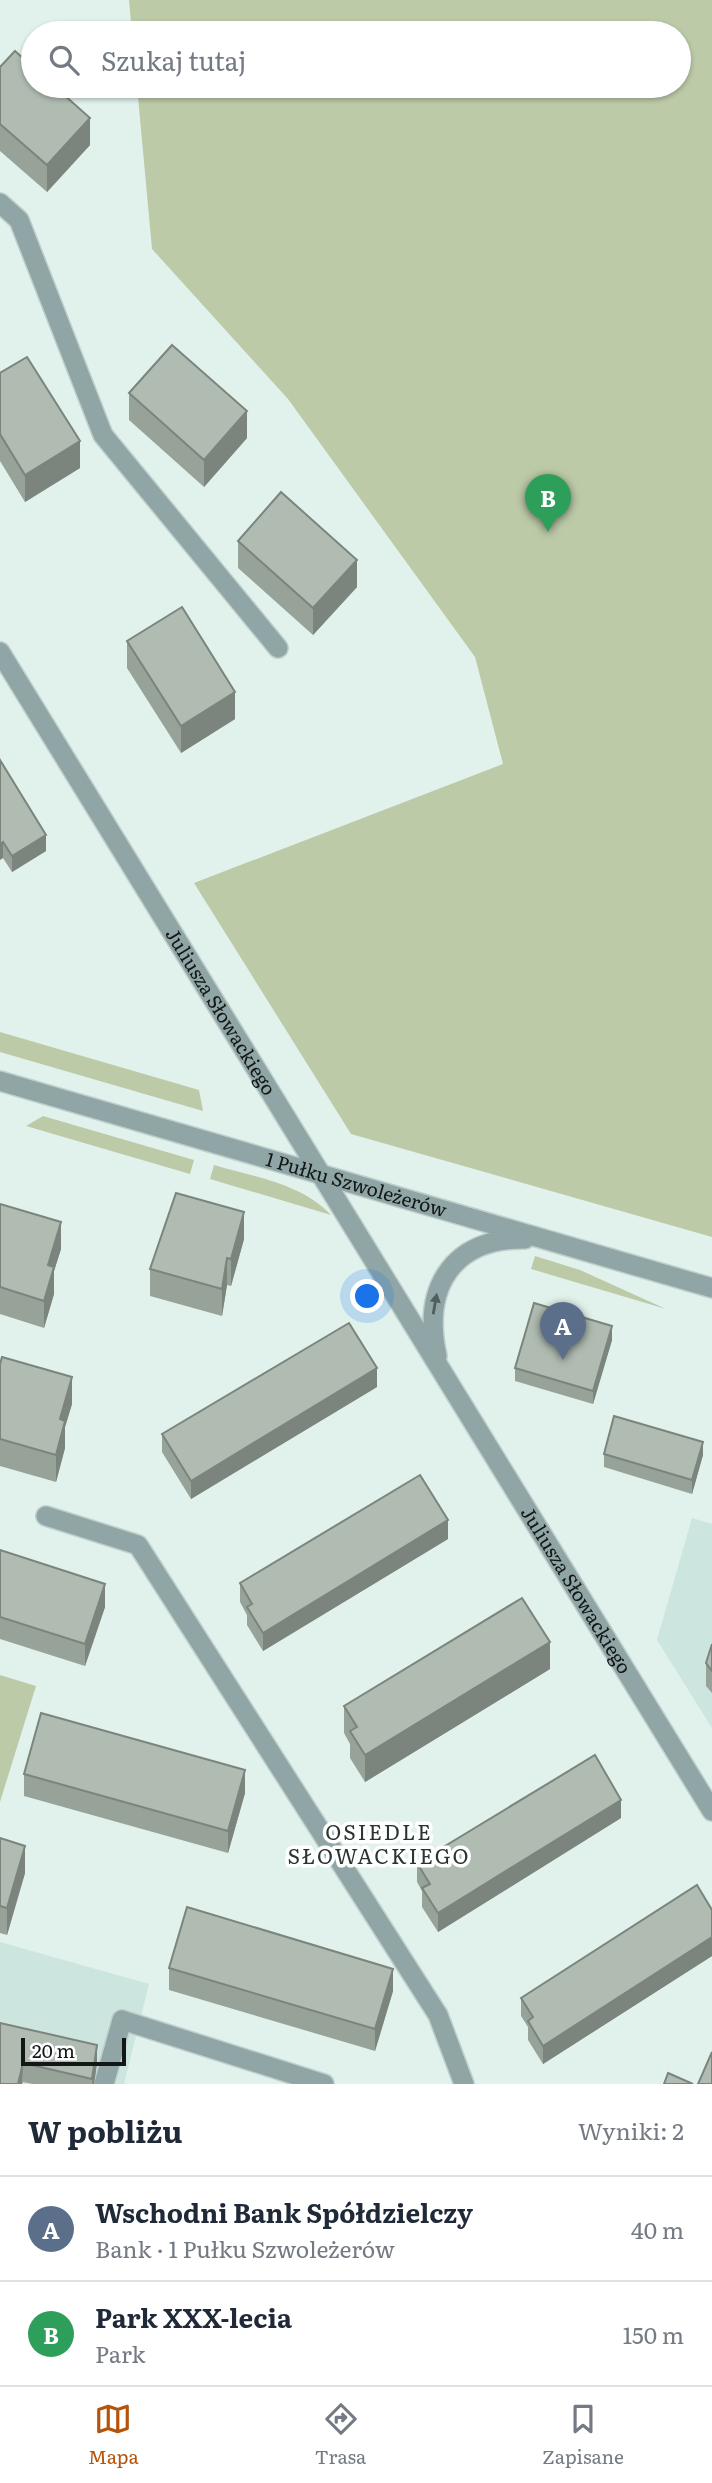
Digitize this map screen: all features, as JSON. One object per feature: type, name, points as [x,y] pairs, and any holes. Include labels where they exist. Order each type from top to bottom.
[{"type":"street","points":[[0,203],[19,220],[103,435],[278,648]]},
{"type":"street","name":"Juliusza Słowackiego","points":[[0,652],[712,1811]]},
{"type":"street","name":"1 Pułku Szwoleżerów","points":[[0,1080],[712,1288]]},
{"type":"street","name":"Juliusza Słowackiego","points":[[440,1371],[432,1321],[437,1293],[452,1267],[470,1250],[487,1241],[504,1239],[551,1242]]},
{"type":"street","points":[[46,1516],[138,1545],[438,2015],[464,2084]]},
{"type":"street","points":[[104,2084],[121,2020],[324,2084]]},
{"type":"shaded area","points":[[692,1518],[712,1524],[712,1728],[657,1640]]},
{"type":"shaded area","points":[[0,1942],[149,1984],[124,2084],[0,2084]]},
{"type":"green space","points":[[129,0],[712,0],[712,1237],[351,1134],[194,883],[503,764],[475,657],[288,399],[152,249],[138,98],[691,98],[691,21],[131,21]]},
{"type":"green space","points":[[0,1032],[199,1090],[203,1111],[0,1052]]},
{"type":"green space","points":[[43,1116],[194,1160],[190,1174],[26,1126]]},
{"type":"green space","points":[[214,1165],[291,1188],[306,1195],[331,1215],[210,1179]]},
{"type":"green space","points":[[535,1256],[580,1270],[666,1309],[531,1269]]},
{"type":"green space","points":[[0,1675],[36,1686],[0,1802]]},
{"type":"building","points":[[15,51],[21,56],[21,98],[68,98],[90,118],[47,165],[0,124],[0,67]]},
{"type":"building","points":[[172,345],[247,411],[204,460],[129,393]]},
{"type":"building","points":[[27,357],[80,441],[25,475],[0,434],[0,373]]},
{"type":"building","points":[[281,492],[357,560],[313,608],[238,541]]},
{"type":"building","points":[[182,607],[235,692],[181,726],[127,641]]},
{"type":"building","points":[[0,760],[46,835],[12,856],[3,842],[0,844]]},
{"type":"building","points":[[176,1193],[244,1212],[231,1259],[227,1258],[222,1289],[150,1269]]},
{"type":"building","points":[[0,1204],[61,1222],[48,1265],[54,1267],[44,1301],[0,1287]]},
{"type":"building","points":[[534,1303],[612,1326],[593,1391],[515,1368]]},
{"type":"building","points":[[349,1323],[377,1368],[191,1481],[162,1434]]},
{"type":"building","points":[[2,1357],[72,1377],[60,1419],[65,1421],[56,1455],[0,1439]]},
{"type":"building","points":[[614,1416],[703,1442],[692,1480],[604,1454]]},
{"type":"building","points":[[420,1475],[448,1520],[263,1633],[247,1607],[252,1604],[240,1583]]},
{"type":"building","points":[[0,1550],[105,1584],[85,1644],[0,1617]]},
{"type":"building","points":[[522,1598],[550,1642],[365,1755],[350,1731],[357,1727],[344,1706]]},
{"type":"building","points":[[712,1644],[712,1671],[706,1663]]},
{"type":"building","points":[[41,1713],[245,1770],[228,1831],[24,1774]]},
{"type":"building","points":[[595,1755],[621,1800],[438,1913],[422,1888],[430,1884],[417,1863]]},
{"type":"building","points":[[0,1838],[25,1846],[7,1908],[0,1906]]},
{"type":"building","points":[[697,1885],[712,1910],[712,1937],[543,2046],[528,2021],[533,2017],[521,1998]]},
{"type":"building","points":[[187,1907],[393,1969],[375,2029],[169,1968]]},
{"type":"building","points":[[0,2023],[97,2045],[92,2079],[23,2063],[18,2084],[0,2084]]},
{"type":"building","points":[[712,2052],[712,2084],[698,2084]]},
{"type":"building","points":[[668,2073],[693,2084],[664,2084]]},
{"type":"place","name":"Park XXX-lecia","points":[[548,532]]},
{"type":"place","name":"Wschodni Bank Spółdzielczy","points":[[563,1360]]},
{"type":"district","name":"OSIEDLE SŁOWACKIEGO","points":[[379,1845]]}]
